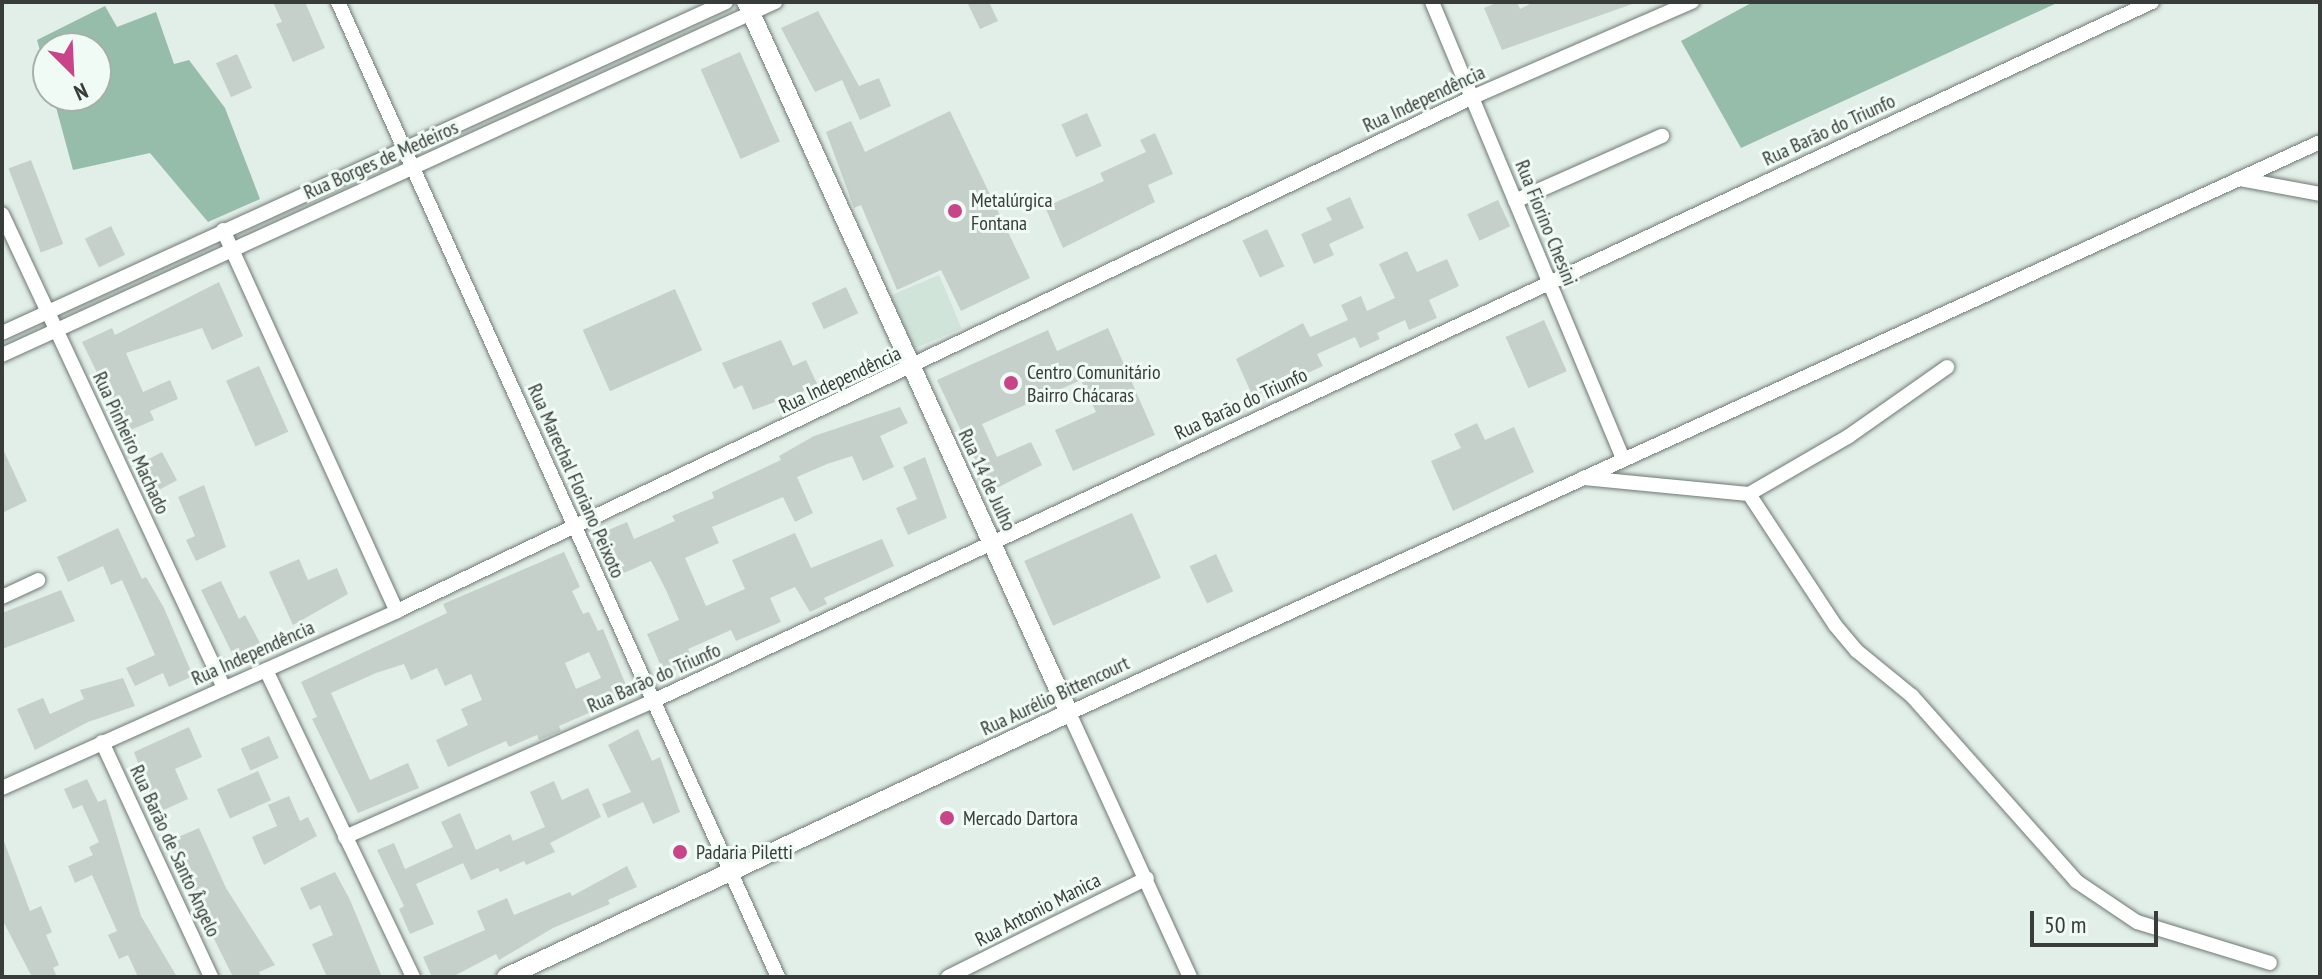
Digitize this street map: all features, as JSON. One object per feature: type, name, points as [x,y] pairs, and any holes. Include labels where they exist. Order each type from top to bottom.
[{"type":"street","name":"Rua Marechal Floriano Peixoto","points":[[338,2],[778,977]]},
{"type":"street","name":"Rua Borges de Medeiros","points":[[2,333],[726,2]]},
{"type":"street","name":"Rua Borges de Medeiros","points":[[2,355],[412,168],[748,8],[775,2]]},
{"type":"street","name":"Rua Fiorino Chesini","points":[[1432,2],[1623,459]]},
{"type":"street","name":"Rua Independência","points":[[2,788],[397,611],[574,525],[910,370],[1473,97],[1692,2]]},
{"type":"street","name":"Rua Barão do Triunfo","points":[[345,837],[653,701],[2152,2]]},
{"type":"street","name":"Rua 14 de Julho","points":[[748,8],[910,370],[993,543],[1190,977]]},
{"type":"street","points":[[1515,201],[1662,136]]},
{"type":"street","name":"Rua Aurélio Bittencourt","points":[[506,977],[1578,478],[2320,142]]},
{"type":"street","points":[[2238,179],[2320,194]]},
{"type":"street","name":"Rua Pinheiro Machado","points":[[2,214],[224,688]]},
{"type":"street","points":[[223,230],[397,611]]},
{"type":"street","points":[[1578,478],[1749,494],[1849,436],[1947,367]]},
{"type":"street","points":[[1749,494],[1842,633],[1912,696],[2076,881],[2137,922],[2270,963]]},
{"type":"street","points":[[2,597],[38,580]]},
{"type":"street","points":[[266,670],[413,977]]},
{"type":"street","name":"Rua Barão de Santo Ângelo","points":[[102,742],[211,977]]},
{"type":"street","name":"Rua Antonio Manica","points":[[948,977],[1147,878]]},
{"type":"shaded area","points":[[939,275],[962,328],[904,353],[881,300]]},
{"type":"green space","points":[[1753,2],[2059,2],[1741,148],[1681,41]]},
{"type":"green space","points":[[105,6],[117,27],[156,12],[174,64],[189,60],[225,108],[260,199],[208,222],[150,153],[73,170],[57,112],[112,112],[112,32],[53,32]]},
{"type":"building","points":[[273,2],[305,2],[325,48],[293,62],[276,24],[282,22]]},
{"type":"building","points":[[967,2],[989,2],[998,21],[980,29]]},
{"type":"building","points":[[1498,2],[1517,2],[1520,9],[1534,2],[1638,2],[1502,50],[1484,8]]},
{"type":"building","points":[[818,11],[859,86],[879,78],[891,106],[860,120],[842,80],[815,92],[781,28]]},
{"type":"building","points":[[740,52],[780,142],[741,159],[701,69]]},
{"type":"building","points":[[237,54],[252,88],[231,97],[216,63]]},
{"type":"building","name":"Metalúrgica Fontana","points":[[950,111],[1030,278],[961,311],[941,270],[897,290],[861,205],[854,208],[826,132],[851,121],[865,152]]},
{"type":"building","points":[[1087,113],[1102,146],[1076,157],[1061,124]]},
{"type":"building","points":[[1155,133],[1173,174],[1148,185],[1155,202],[1063,248],[1045,207],[1104,181],[1100,173],[1146,152],[1140,140]]},
{"type":"building","points":[[31,160],[63,244],[41,253],[9,169]]},
{"type":"building","points":[[1350,197],[1364,228],[1329,244],[1334,255],[1314,264],[1301,234],[1332,220],[1326,208]]},
{"type":"building","points":[[1498,200],[1510,226],[1479,241],[1467,214]]},
{"type":"building","points":[[111,226],[125,255],[99,267],[85,239]]},
{"type":"building","points":[[1267,229],[1284,266],[1260,278],[1243,240]]},
{"type":"building","points":[[1407,251],[1417,272],[1447,259],[1459,286],[1429,300],[1437,318],[1409,330],[1405,320],[1377,333],[1380,339],[1360,348],[1355,337],[1317,354],[1323,366],[1303,375],[1302,371],[1253,397],[1236,359],[1303,323],[1310,337],[1348,320],[1341,305],[1361,296],[1367,311],[1395,298],[1379,264]]},
{"type":"building","points":[[219,282],[243,336],[212,350],[202,328],[126,353],[143,392],[170,380],[178,399],[150,411],[154,420],[126,432],[82,342],[112,328],[115,335]]},
{"type":"building","points":[[846,287],[858,313],[824,329],[812,303]]},
{"type":"building","points":[[675,289],[702,350],[610,391],[583,330]]},
{"type":"building","points":[[1544,320],[1567,371],[1528,388],[1506,337]]},
{"type":"building","points":[[1108,328],[1155,435],[1073,471],[1055,430],[1096,412],[1081,380],[982,424],[997,457],[1031,442],[1042,465],[985,494],[976,473],[980,471],[937,380],[1048,330],[1057,351]]},
{"type":"building","points":[[781,340],[793,366],[806,360],[818,386],[753,410],[742,385],[734,389],[722,363]]},
{"type":"building","points":[[259,366],[288,432],[255,446],[226,381]]},
{"type":"building","points":[[900,407],[908,423],[880,436],[894,467],[863,481],[852,456],[797,477],[813,513],[795,522],[783,497],[712,527],[719,543],[685,558],[706,606],[745,589],[732,560],[795,533],[811,568],[882,539],[894,566],[824,598],[827,604],[810,612],[795,587],[770,598],[781,622],[736,641],[731,630],[688,649],[693,662],[665,675],[647,634],[679,620],[666,590],[651,561],[617,576],[597,535],[627,522],[634,539],[675,521],[672,516],[714,498],[712,492],[781,460],[779,456],[814,436]]},
{"type":"building","points":[[1477,423],[1485,440],[1514,427],[1534,472],[1453,511],[1431,461],[1461,448],[1454,434]]},
{"type":"building","points":[[2,447],[27,501],[2,513]]},
{"type":"building","points":[[162,452],[177,480],[152,493],[137,465]]},
{"type":"building","points":[[925,457],[947,518],[908,535],[896,508],[917,499],[903,467]]},
{"type":"building","points":[[204,485],[226,547],[196,561],[186,540],[195,536],[178,497]]},
{"type":"building","points":[[1132,513],[1161,578],[1053,626],[1024,561]]},
{"type":"building","points":[[118,528],[142,579],[146,577],[164,608],[193,676],[169,687],[163,673],[135,686],[126,668],[155,655],[122,580],[111,585],[103,566],[68,582],[57,557]]},
{"type":"building","points":[[564,552],[580,587],[572,591],[583,614],[589,612],[598,631],[603,629],[630,695],[559,726],[561,731],[539,740],[537,735],[509,747],[506,741],[448,767],[436,740],[468,725],[461,709],[482,700],[471,674],[445,686],[437,668],[411,680],[404,664],[376,673],[331,693],[370,780],[408,763],[419,788],[358,813],[312,719],[317,717],[301,682],[447,613],[443,604]],"holes":[[[589,652],[601,678],[576,689],[565,663]]]},
{"type":"building","points":[[1216,554],[1233,591],[1207,603],[1190,566]]},
{"type":"building","points":[[299,559],[308,580],[337,568],[348,594],[293,625],[269,572]]},
{"type":"building","points":[[221,581],[239,619],[245,615],[260,643],[234,657],[201,590]]},
{"type":"building","points":[[61,590],[75,621],[2,649],[2,613]]},
{"type":"building","points":[[123,678],[135,706],[88,722],[35,750],[17,709],[43,698],[50,714],[84,699],[80,690]]},
{"type":"building","points":[[189,727],[202,757],[175,769],[188,799],[157,813],[134,752]]},
{"type":"building","points":[[638,729],[652,761],[660,757],[680,812],[653,824],[643,802],[608,818],[602,804],[631,792],[608,745]]},
{"type":"building","points":[[269,736],[279,758],[250,771],[241,749]]},
{"type":"building","points":[[258,771],[271,800],[230,819],[217,789]]},
{"type":"building","points":[[87,779],[98,802],[106,799],[141,916],[177,977],[138,977],[128,955],[119,959],[108,935],[117,931],[92,875],[75,883],[68,866],[93,855],[89,847],[99,842],[82,805],[73,809],[64,789]]},
{"type":"building","points":[[554,781],[562,800],[588,788],[601,817],[550,843],[555,852],[526,865],[524,861],[500,872],[498,868],[471,880],[463,863],[416,884],[434,924],[410,934],[399,909],[404,906],[377,850],[394,843],[405,869],[453,847],[441,822],[460,813],[476,850],[510,834],[513,841],[545,827],[530,792]]},
{"type":"building","points":[[289,796],[300,821],[308,817],[317,836],[264,865],[252,837],[277,826],[268,805]]},
{"type":"building","points":[[199,828],[226,888],[275,965],[259,972],[261,977],[233,977],[181,873],[169,841]]},
{"type":"building","points":[[2,836],[30,911],[41,906],[52,932],[46,935],[59,965],[53,968],[57,977],[32,977],[4,923]]},
{"type":"building","points":[[627,866],[637,887],[608,900],[610,904],[553,928],[499,960],[496,954],[452,977],[432,977],[423,957],[485,930],[477,911],[507,898],[514,915],[570,892],[572,896]]},
{"type":"building","points":[[335,872],[382,977],[327,977],[312,944],[333,935],[320,905],[310,910],[300,888]]},
{"type":"place","name":"Metalúrgica Fontana","points":[[955,211]]},
{"type":"place","name":"Centro Comunitário Bairro Chácaras","points":[[1011,383]]},
{"type":"place","name":"Mercado Dartora","points":[[947,818]]},
{"type":"place","name":"Padaria Piletti","points":[[680,852]]}]
